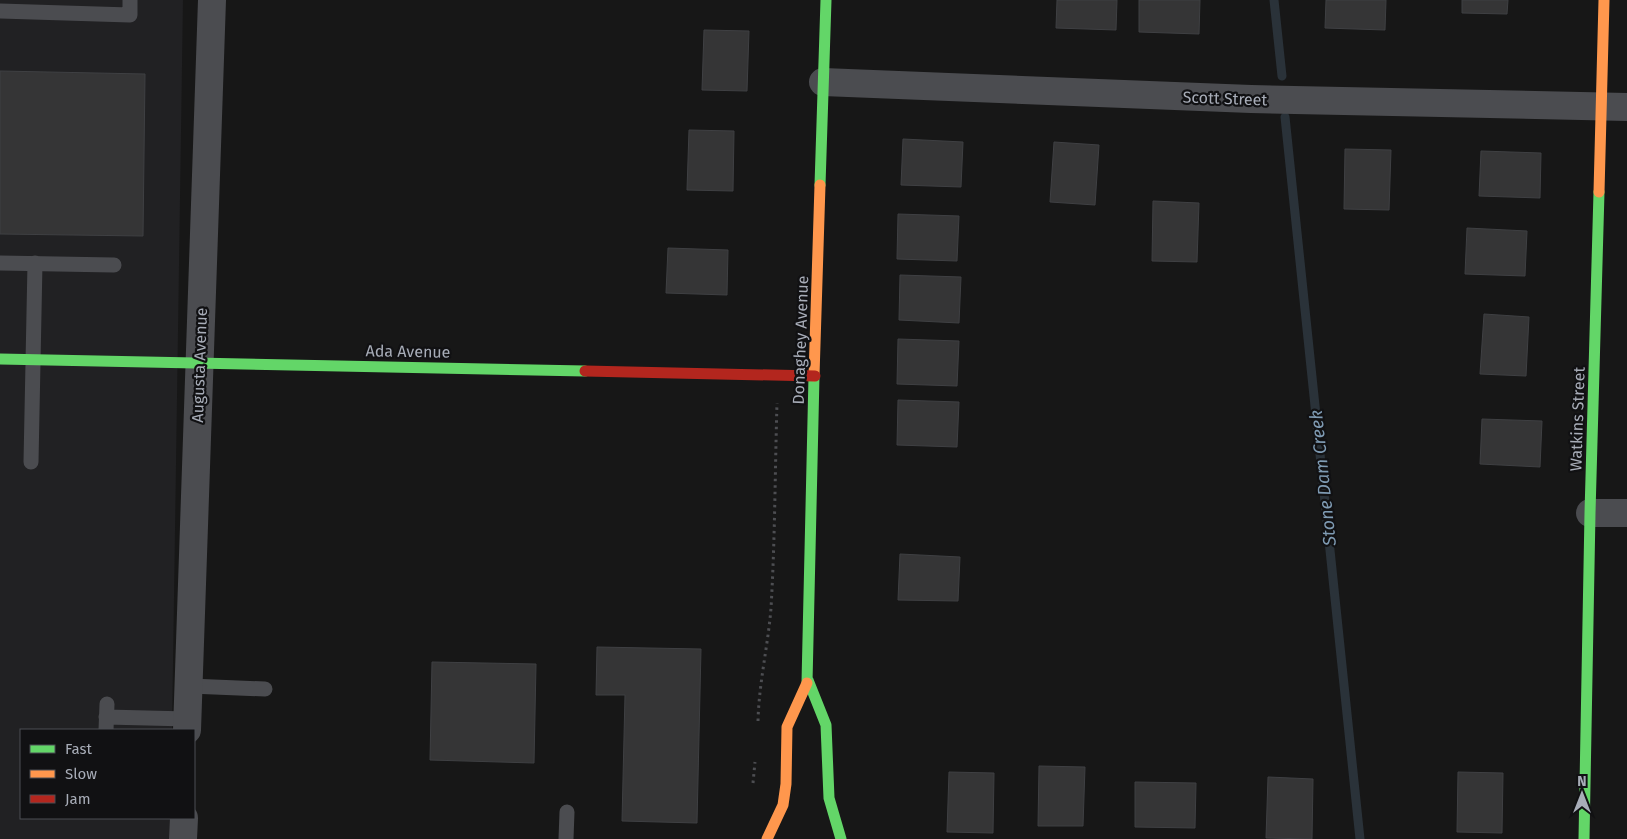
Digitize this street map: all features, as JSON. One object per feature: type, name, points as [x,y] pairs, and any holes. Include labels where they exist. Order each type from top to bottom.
[{"type":"street","name":"Augusta Avenue","points":[[187,724],[190,686],[212,0]]},
{"type":"street","name":"Donaghey Avenue","points":[[826,0],[808,680],[826,725],[827,784],[829,798],[841,839]]},
{"type":"street","name":"Watkins Street","points":[[1584,839],[1590,513],[1614,107],[1604,0]]},
{"type":"street","name":"Scott Street","points":[[824,82],[1250,99],[1614,107]]},
{"type":"street","name":"Ada Avenue","points":[[0,360],[815,376]]},
{"type":"street","points":[[1590,513],[1627,513]]},
{"type":"street","name":"Donaghey Avenue","points":[[768,839],[783,805],[786,784],[786,727],[808,680]]},
{"type":"street","points":[[183,839],[184,819]]},
{"type":"lane","points":[[0,11],[130,15],[130,0]]},
{"type":"lane","points":[[0,263],[114,265]]},
{"type":"lane","points":[[31,462],[35,263]]},
{"type":"lane","points":[[190,686],[265,689]]},
{"type":"lane","points":[[106,717],[187,724]]},
{"type":"lane","points":[[566,839],[567,812]]},
{"type":"path","points":[[757,730],[759,692],[771,608],[777,402]]},
{"type":"path","points":[[753,784],[756,758]]},
{"type":"shaded area","points":[[0,0],[183,0],[172,729],[20,729],[20,819],[171,819],[170,839],[0,839]]},
{"type":"building","points":[[1057,0],[1117,0],[1116,30],[1056,28]]},
{"type":"building","points":[[1139,0],[1200,0],[1199,34],[1139,32]]},
{"type":"building","points":[[1326,0],[1386,0],[1385,30],[1325,28]]},
{"type":"building","points":[[1462,0],[1508,0],[1507,14],[1462,13]]},
{"type":"building","points":[[704,30],[749,31],[747,91],[702,90]]},
{"type":"building","points":[[0,71],[145,74],[143,236],[0,234]]},
{"type":"building","points":[[689,130],[734,131],[733,191],[687,190]]},
{"type":"building","points":[[903,139],[963,142],[961,187],[901,185]]},
{"type":"building","points":[[1054,142],[1099,145],[1095,205],[1050,202]]},
{"type":"building","points":[[1345,149],[1391,150],[1389,210],[1344,209]]},
{"type":"building","points":[[1481,151],[1541,153],[1540,198],[1479,196]]},
{"type":"building","points":[[1153,201],[1199,203],[1197,262],[1152,261]]},
{"type":"building","points":[[898,214],[959,216],[957,261],[897,259]]},
{"type":"building","points":[[1467,228],[1527,231],[1525,276],[1465,274]]},
{"type":"building","points":[[668,248],[728,250],[727,295],[666,293]]},
{"type":"building","points":[[900,275],[961,277],[959,323],[899,320]]},
{"type":"building","points":[[1484,314],[1529,317],[1526,376],[1480,374]]},
{"type":"building","points":[[898,339],[959,341],[957,386],[897,384]]},
{"type":"building","points":[[898,400],[959,402],[957,447],[897,445]]},
{"type":"building","points":[[1482,419],[1542,421],[1540,467],[1480,464]]},
{"type":"building","points":[[900,554],[960,557],[958,601],[898,600]]},
{"type":"building","points":[[597,647],[701,649],[697,823],[622,821],[625,695],[596,695]]},
{"type":"building","points":[[432,662],[536,664],[534,763],[430,760]]},
{"type":"building","points":[[1039,766],[1085,767],[1083,826],[1038,826]]},
{"type":"building","points":[[949,772],[994,773],[993,833],[947,832]]},
{"type":"building","points":[[1458,772],[1503,773],[1502,833],[1457,832]]},
{"type":"building","points":[[1268,777],[1313,779],[1312,839],[1266,838]]},
{"type":"building","points":[[1135,782],[1196,783],[1195,828],[1135,827]]},
{"type":"waterway","name":"Stone Dam Creek","points":[[1274,0],[1282,76]]},
{"type":"waterway","name":"Stone Dam Creek","points":[[1285,117],[1360,839]]},
{"type":"traffic: fast","points":[[820,185],[826,0]]},
{"type":"traffic: fast","points":[[1584,839],[1590,513],[1599,192]]},
{"type":"traffic: fast","points":[[0,359],[585,371]]},
{"type":"traffic: fast","points":[[807,683],[814,376]]},
{"type":"traffic: fast","points":[[808,680],[826,725],[829,798],[841,839]]},
{"type":"traffic: slow","points":[[1599,192],[1604,0]]},
{"type":"traffic: slow","points":[[814,376],[820,185]]},
{"type":"traffic: slow","points":[[767,839],[783,805],[786,784],[787,727],[807,683]]},
{"type":"traffic: jam","points":[[585,371],[815,376]]}]
